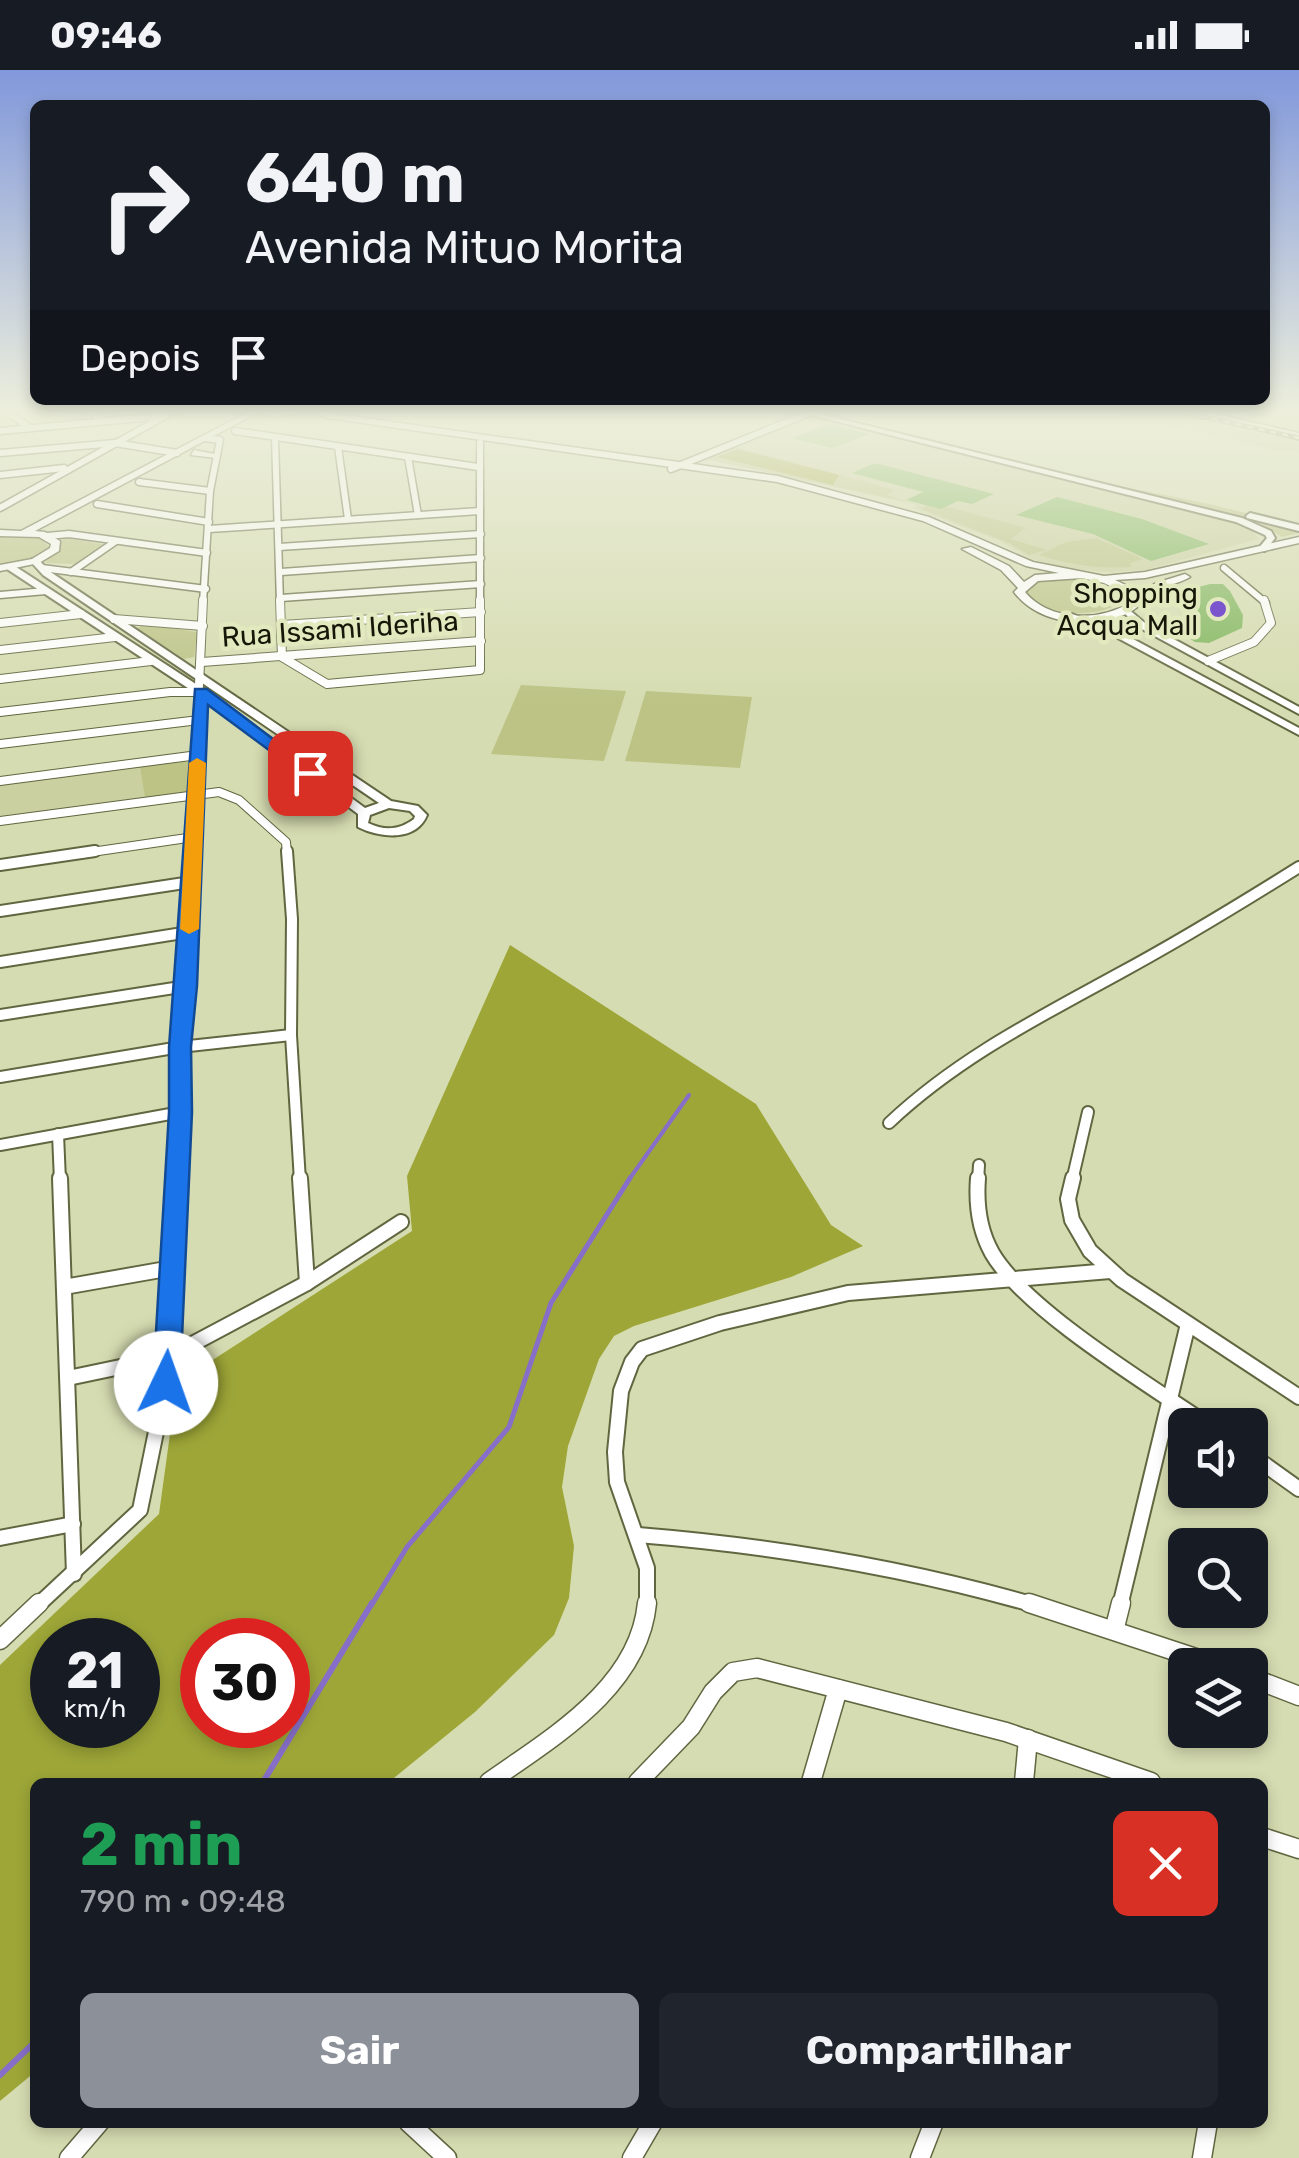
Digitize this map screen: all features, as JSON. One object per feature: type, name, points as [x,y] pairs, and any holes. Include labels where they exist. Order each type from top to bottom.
[{"type":"main road","points":[[25,532],[76,505]]},
{"type":"main road","points":[[44,535],[95,505]]},
{"type":"main road","points":[[847,505],[978,554],[1005,568],[1022,586]]},
{"type":"main road","points":[[878,505],[926,520],[1030,564],[1098,578],[1128,589],[1136,600]]},
{"type":"main road","points":[[0,533],[44,535],[56,544],[55,550],[38,565],[5,568]]},
{"type":"main road","points":[[1098,578],[1145,575],[1299,540]]},
{"type":"main road","points":[[1081,575],[1045,576],[1022,586],[1019,592],[1029,604],[1072,617],[1108,616],[1126,611],[1136,600],[1168,582],[1299,551]]},
{"type":"street","points":[[104,505],[209,526],[480,511]]},
{"type":"street","points":[[0,1640],[140,1510],[166,1383],[210,505]]},
{"type":"street","points":[[277,505],[282,657],[327,684],[476,672],[480,668],[480,505]]},
{"type":"street","points":[[346,505],[348,519]]},
{"type":"street","points":[[416,505],[418,515]]},
{"type":"street","points":[[1182,505],[1239,520],[1268,533],[1271,538],[1262,549]]},
{"type":"street","points":[[1205,505],[1299,528]]},
{"type":"street","points":[[44,535],[68,534],[208,553]]},
{"type":"street","points":[[278,547],[480,534]]},
{"type":"street","points":[[71,572],[116,541]]},
{"type":"street","points":[[281,572],[481,558]]},
{"type":"street","points":[[38,565],[206,589]]},
{"type":"street","points":[[38,565],[114,619],[201,668],[388,804],[414,808],[420,814],[419,821],[405,830],[380,832],[362,824],[364,813]]},
{"type":"street","points":[[5,568],[46,590],[201,692],[364,813]]},
{"type":"street","points":[[1208,661],[1254,642],[1265,634],[1270,623],[1266,602],[1224,568]]},
{"type":"street","points":[[280,598],[481,584]]},
{"type":"street","points":[[0,595],[46,590]]},
{"type":"street","points":[[1126,611],[1143,626],[1299,711]]},
{"type":"street","points":[[282,625],[481,612]]},
{"type":"street","points":[[0,623],[81,614]]},
{"type":"street","points":[[1072,617],[1117,634],[1299,732]]},
{"type":"street","points":[[114,619],[203,626]]},
{"type":"street","points":[[0,650],[115,636]]},
{"type":"street","name":"Rua Issami Ideriha","points":[[201,668],[282,657],[481,642]]},
{"type":"street","points":[[0,679],[152,661]]},
{"type":"street","points":[[0,712],[170,692],[201,692]]},
{"type":"street","points":[[0,744],[200,720]]},
{"type":"street","points":[[0,781],[198,756]]},
{"type":"street","points":[[0,820],[196,794],[228,794],[286,842],[292,919],[290,1035],[307,1283]]},
{"type":"street","points":[[364,813],[388,804]]},
{"type":"street","points":[[0,866],[194,838]]},
{"type":"street","points":[[890,1122],[914,1097],[1000,1038],[1299,868]]},
{"type":"street","points":[[0,911],[192,882]]},
{"type":"street","points":[[0,962],[189,932]]},
{"type":"street","points":[[0,1015],[187,986]]},
{"type":"street","points":[[0,1077],[180,1047],[290,1035]]},
{"type":"street","points":[[0,1145],[180,1112]]},
{"type":"street","points":[[1088,1112],[1071,1175],[1069,1209],[1082,1240],[1110,1271],[1299,1397]]},
{"type":"street","points":[[58,1134],[74,1574]]},
{"type":"street","points":[[978,1165],[976,1197],[982,1230],[1008,1280],[1184,1408]]},
{"type":"street","points":[[68,1378],[168,1358],[307,1283],[401,1222]]},
{"type":"street","points":[[64,1288],[172,1268]]},
{"type":"street","points":[[495,1778],[580,1718],[628,1658],[640,1635],[647,1608],[647,1568],[618,1482],[615,1452],[621,1392],[642,1348],[720,1322],[848,1294],[1110,1271]]},
{"type":"street","points":[[1115,1627],[1188,1324]]},
{"type":"street","points":[[1268,1467],[1299,1489]]},
{"type":"street","points":[[0,1538],[74,1524]]},
{"type":"street","points":[[638,1535],[736,1541],[851,1558],[1115,1627],[1171,1648]]},
{"type":"street","points":[[642,1778],[690,1727],[713,1692],[733,1672],[757,1668],[946,1713],[1140,1778]]},
{"type":"street","points":[[1268,1685],[1299,1696]]},
{"type":"street","points":[[812,1778],[838,1689]]},
{"type":"street","points":[[1024,1778],[1028,1739]]},
{"type":"street","points":[[1268,1839],[1299,1849]]},
{"type":"street","points":[[73,2157],[95,2128]]},
{"type":"street","points":[[414,2128],[447,2158]]},
{"type":"street","points":[[632,2158],[650,2128]]},
{"type":"street","points":[[920,2158],[932,2128]]},
{"type":"street","points":[[1202,2158],[1207,2128]]},
{"type":"shaded area","points":[[1171,505],[1250,525],[1258,539],[1145,570],[1068,569],[1032,559],[1000,541],[912,508]]},
{"type":"shaded area","points":[[1189,505],[1236,511],[1299,533],[1282,537],[1262,524]]},
{"type":"shaded area","points":[[948,507],[1026,528],[1011,539],[1047,550],[1029,555],[1009,543],[921,509]]},
{"type":"shaded area","points":[[0,536],[39,538],[51,548],[41,558],[0,567]]},
{"type":"shaded area","points":[[64,538],[108,545],[75,564],[45,563]]},
{"type":"shaded area","points":[[1096,538],[1143,559],[1130,563],[1132,567],[1108,567],[1073,564],[1039,555],[1066,542]]},
{"type":"shaded area","points":[[1082,578],[1120,592],[1120,603],[1097,611],[1072,613],[1047,607],[1026,595],[1027,584],[1043,579]]},
{"type":"shaded area","points":[[145,624],[197,632],[194,657],[184,659],[137,628]]},
{"type":"shaded area","points":[[521,685],[626,691],[604,761],[491,754]]},
{"type":"shaded area","points":[[646,691],[752,697],[740,768],[625,761]]},
{"type":"shaded area","points":[[191,761],[192,792],[145,798],[140,767]]},
{"type":"shaded area","points":[[140,767],[145,798],[0,817],[0,784]]},
{"type":"green space","points":[[510,945],[756,1104],[831,1225],[863,1246],[791,1277],[634,1326],[614,1336],[599,1359],[568,1446],[562,1487],[574,1546],[569,1598],[554,1635],[475,1712],[394,1778],[30,1778],[30,2076],[0,2101],[0,1665],[30,1637],[30,1748],[160,1748],[160,1618],[49,1618],[159,1514],[177,1383],[412,1231],[407,1176]]},
{"type":"building","points":[[1038,505],[1090,505],[1142,519],[1209,544],[1151,561],[1093,534],[1016,515]]},
{"type":"building","name":"Shopping Acqua Mall","points":[[1223,584],[1230,591],[1243,615],[1242,628],[1209,643],[1195,642],[1180,632],[1199,603],[1191,589]]},
{"type":"waterway","points":[[629,1180],[689,1095]]},
{"type":"waterway","points":[[371,1606],[407,1547],[509,1427],[551,1303],[629,1180]]},
{"type":"waterway","points":[[265,1778],[372,1603]]},
{"type":"waterway","points":[[0,2075],[30,2047]]},
{"type":"slow traffic","points":[[189,929],[197,763]]},
{"type":"place","name":"Shopping Acqua Mall","points":[[1218,609]]},
{"type":"route","points":[[166,1383],[180,1047],[187,986],[201,692],[310,773]]}]
